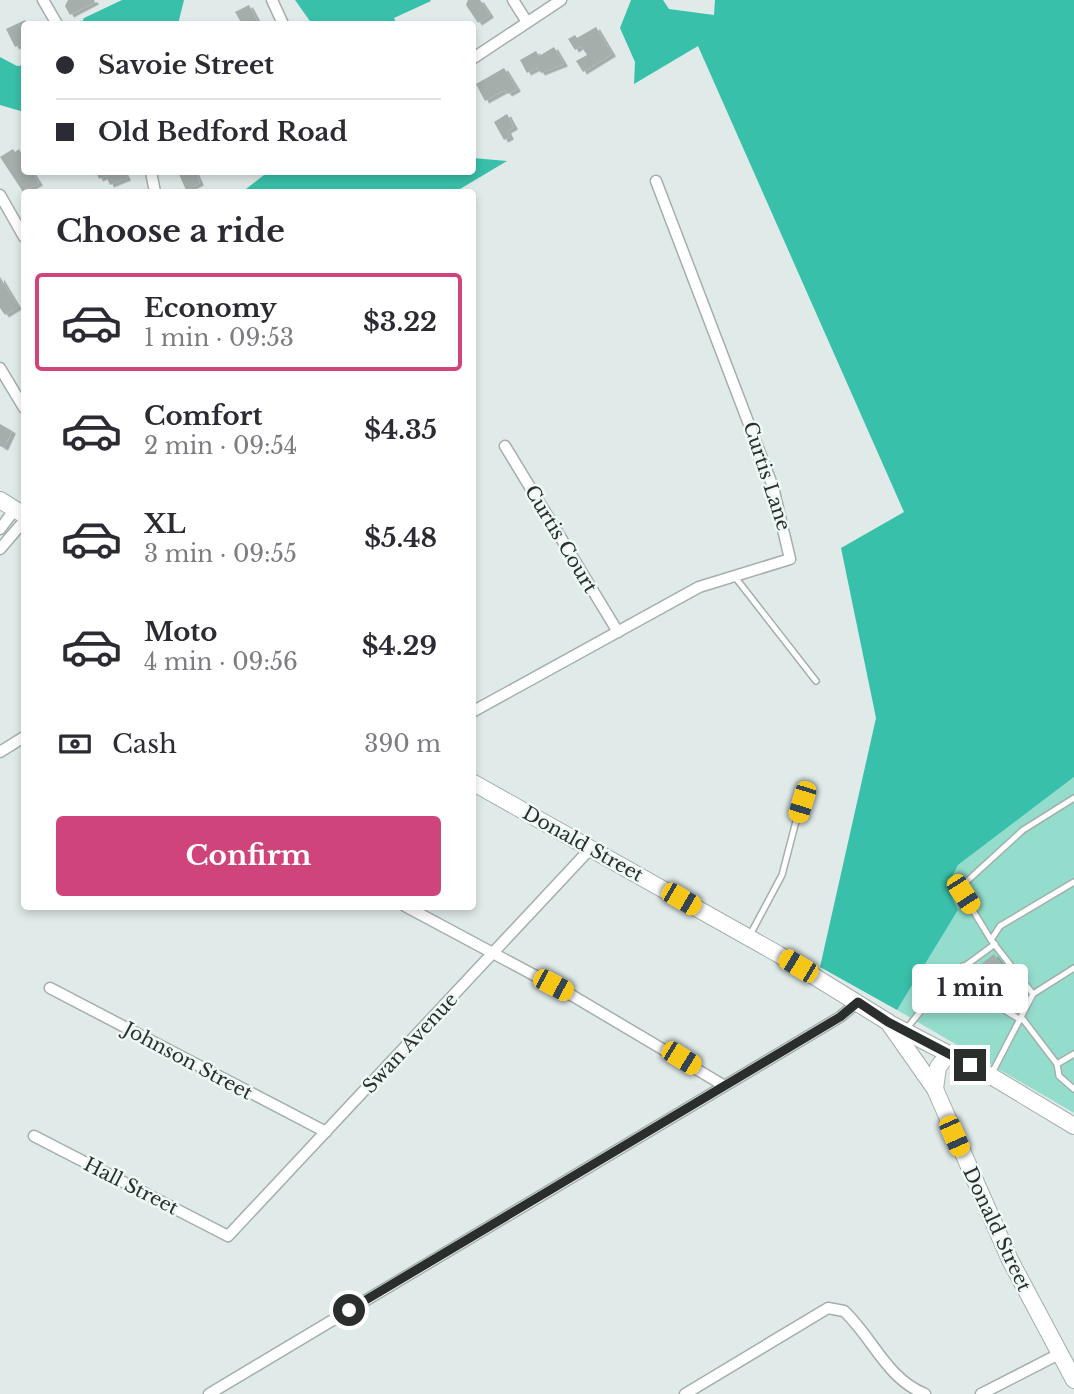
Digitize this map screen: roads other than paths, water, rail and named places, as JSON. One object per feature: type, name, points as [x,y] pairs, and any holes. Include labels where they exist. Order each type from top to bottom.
[{"type":"street","points":[[43,0],[55,21]]},
{"type":"street","points":[[272,0],[282,21]]},
{"type":"street","points":[[513,0],[527,22]]},
{"type":"street","points":[[476,56],[561,0]]},
{"type":"street","name":"Curtis Lane","points":[[476,710],[537,680],[699,587],[790,559],[785,530],[752,427],[656,181]]},
{"type":"street","points":[[0,195],[21,232]]},
{"type":"street","points":[[0,368],[21,403]]},
{"type":"street","name":"Curtis Court","points":[[505,446],[618,632]]},
{"type":"street","points":[[0,500],[21,515]]},
{"type":"street","points":[[0,529],[21,515]]},
{"type":"street","points":[[0,549],[21,515]]},
{"type":"street","points":[[0,752],[21,739]]},
{"type":"street","name":"Donald Street","points":[[476,784],[749,938],[888,1022],[934,1089],[1010,1260],[1059,1354],[1072,1373]]},
{"type":"street","name":"Swan Avenue","points":[[228,1236],[591,848]]},
{"type":"street","points":[[413,910],[573,996],[723,1085]]},
{"type":"street","name":"Johnson Street","points":[[51,989],[326,1132]]},
{"type":"street","points":[[209,1394],[840,1017],[858,1002]]},
{"type":"street","points":[[888,1022],[991,1076],[1074,1126]]},
{"type":"street","points":[[934,1089],[938,1067],[949,1054]]},
{"type":"street","name":"Hall Street","points":[[34,1136],[228,1236]]},
{"type":"street","points":[[685,1394],[828,1308],[844,1311],[888,1368],[910,1387],[925,1394]]},
{"type":"street","points":[[981,1394],[1059,1354]]},
{"type":"lane","points":[[735,577],[816,681]]},
{"type":"lane","points":[[1033,994],[993,942],[963,894],[965,883],[1023,830],[1074,798]]},
{"type":"lane","points":[[749,938],[782,875],[802,802]]},
{"type":"lane","points":[[905,1030],[946,980],[993,942],[1000,926],[1074,882]]},
{"type":"lane","points":[[963,966],[999,1007],[1021,1019],[1056,1064],[1059,1076],[1074,1089]]},
{"type":"lane","points":[[991,1076],[1033,994],[1074,968]]},
{"type":"lane","points":[[1056,1064],[1074,1054]]}]
